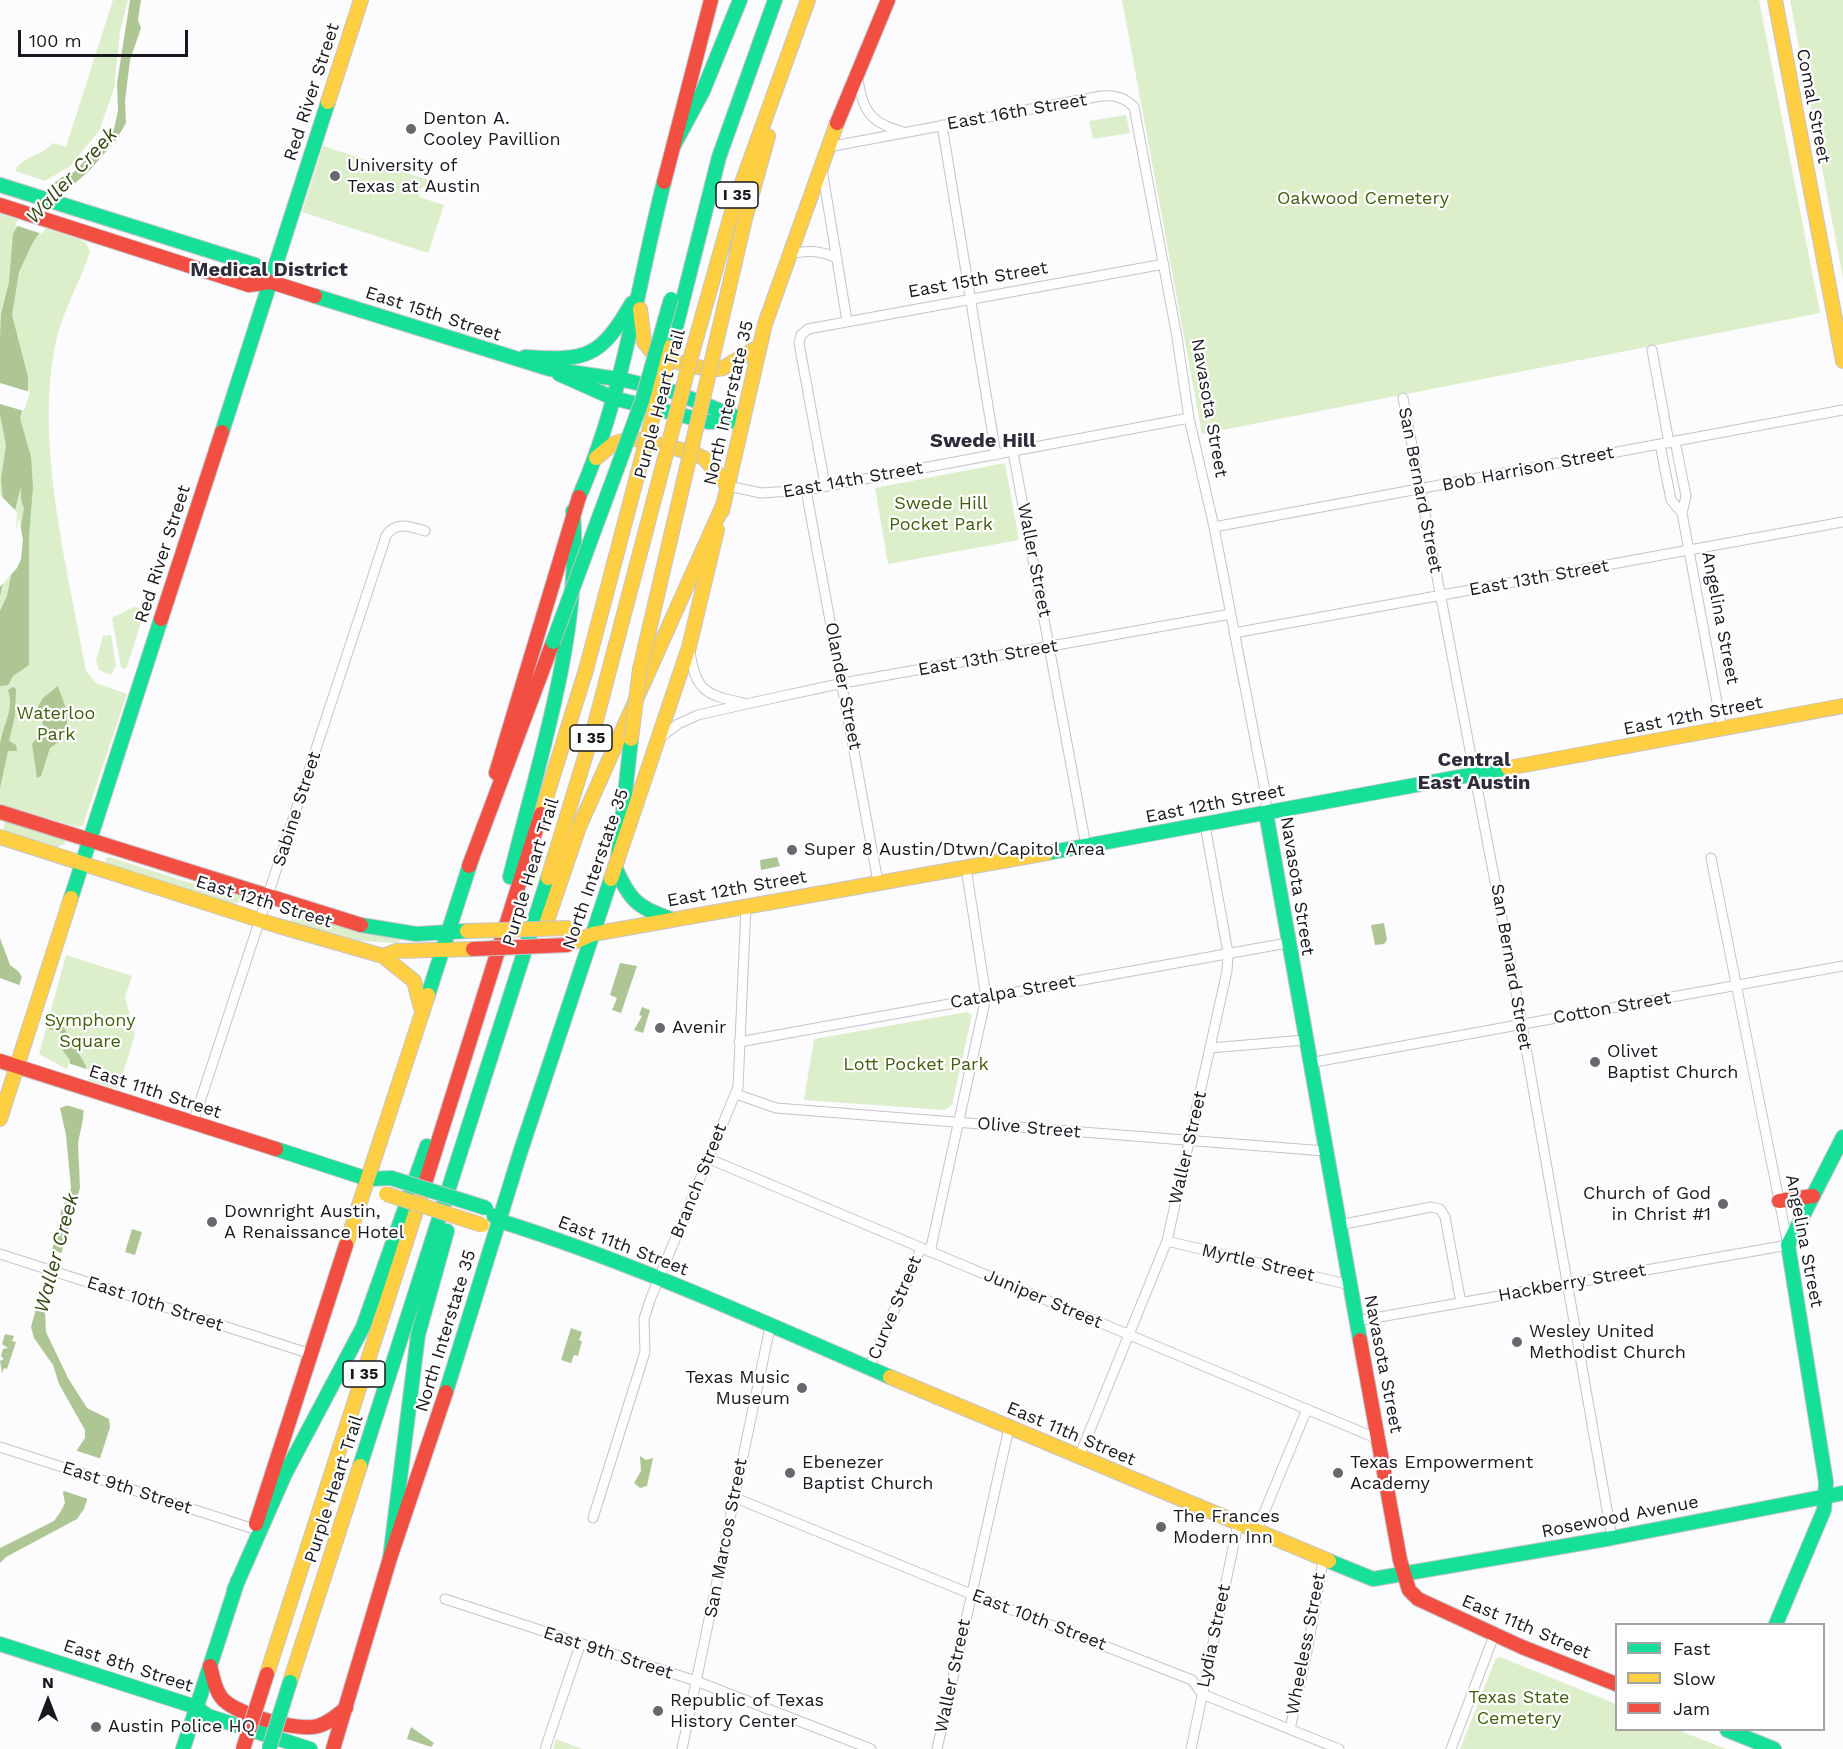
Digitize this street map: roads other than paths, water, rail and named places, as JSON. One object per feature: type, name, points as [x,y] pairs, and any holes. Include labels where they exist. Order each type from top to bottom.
[{"type":"main road","name":"Red River Street","points":[[0,1119],[361,0]]},
{"type":"main road","points":[[183,1749],[448,933],[573,511],[596,458],[633,323],[638,293],[711,0]]},
{"type":"main road","points":[[674,145],[703,91],[740,0]]},
{"type":"main road","name":"Purple Heart Trail","points":[[243,1749],[586,670],[671,347],[706,200],[735,106],[775,0]]},
{"type":"main road","name":"Purple Heart Trail","points":[[269,1749],[505,1019],[594,728],[692,353],[733,208],[807,0]]},
{"type":"main road","name":"North Interstate 35","points":[[333,1749],[390,1558],[433,1433],[593,934],[689,647],[760,346],[788,254],[822,169],[856,73],[888,0]]},
{"type":"main road","name":"Comal Street","points":[[1775,0],[1839,321],[1843,361]]},
{"type":"main road","points":[[673,919],[644,910],[635,904],[617,863],[640,669],[745,219],[792,39]]},
{"type":"main road","name":"East 15th Street","points":[[0,185],[255,265],[271,282]]},
{"type":"main road","points":[[469,866],[642,401],[671,299],[706,200]]},
{"type":"main road","name":"East 15th Street","points":[[6,207],[249,285],[271,282],[550,369],[618,380],[712,403],[743,420]]},
{"type":"main road","points":[[638,293],[644,345],[656,357],[711,370],[734,363],[760,346]]},
{"type":"main road","points":[[505,356],[560,360],[589,355],[614,335],[638,293]]},
{"type":"main road","name":"East 15th Street","points":[[550,369],[613,398],[709,422],[743,420]]},
{"type":"main road","points":[[596,458],[613,444],[631,438],[694,453],[705,459],[728,486]]},
{"type":"main road","points":[[505,1019],[536,956],[579,827],[724,503]]},
{"type":"main road","points":[[479,1010],[484,958],[512,869],[569,633],[575,540],[573,511]]},
{"type":"main road","name":"East 12th Street","points":[[4,839],[383,956],[396,951],[567,945],[593,934],[673,919],[1205,825],[1843,706]]},
{"type":"main road","name":"East 12th Street","points":[[3,813],[375,928],[395,932],[448,933],[570,928],[593,934]]},
{"type":"main road","name":"Navasota Street","points":[[1266,813],[1287,943],[1404,1575]]},
{"type":"main road","points":[[383,956],[402,967],[415,982],[420,993],[421,1014]]},
{"type":"main road","name":"East 11th Street","points":[[0,1061],[368,1179],[391,1178],[486,1208],[500,1221],[573,1244],[660,1278],[770,1327],[1373,1580],[1404,1575],[1409,1590],[1418,1599],[1522,1647],[1615,1683]]},
{"type":"main road","points":[[234,1590],[285,1474],[363,1327],[415,1174],[458,1073]]},
{"type":"main road","points":[[390,1558],[418,1335],[459,1192],[478,1100]]},
{"type":"main road","points":[[1788,1245],[1843,1137]]},
{"type":"main road","name":"East 11th Street","points":[[368,1179],[386,1194],[482,1225],[500,1221]]},
{"type":"main road","points":[[1779,1201],[1813,1196]]},
{"type":"main road","name":"Angelina Street","points":[[1776,1623],[1824,1510],[1826,1482],[1788,1245]]},
{"type":"main road","name":"Rosewood Avenue","points":[[1404,1575],[1612,1538],[1843,1492]]},
{"type":"main road","name":"East 8th Street","points":[[0,1644],[196,1707],[208,1716],[310,1749]]},
{"type":"main road","points":[[210,1666],[216,1688],[223,1700],[235,1708],[300,1727],[313,1728],[327,1723],[346,1708]]},
{"type":"main road","points":[[1732,1731],[1774,1749]]},
{"type":"street","name":"East 16th Street","points":[[856,73],[861,98],[874,120],[884,126],[907,132]]},
{"type":"street","name":"East 16th Street","points":[[828,147],[1101,96],[1114,95],[1126,100]]},
{"type":"street","name":"Navasota Street","points":[[1126,100],[1134,106],[1137,116],[1189,418],[1231,614],[1266,796],[1266,813]]},
{"type":"street","points":[[942,125],[996,455]]},
{"type":"street","points":[[822,169],[847,321]]},
{"type":"street","points":[[788,254],[814,251],[837,258]]},
{"type":"street","name":"East 15th Street","points":[[825,485],[803,363],[801,335],[808,329],[1164,264]]},
{"type":"street","name":"Angelina Street","points":[[1652,350],[1668,443],[1671,500],[1682,513]]},
{"type":"street","name":"San Bernard Street","points":[[1403,398],[1522,1025],[1612,1538]]},
{"type":"street","name":"Bob Harrison Street","points":[[1214,527],[1843,410]]},
{"type":"street","name":"East 14th Street","points":[[728,486],[761,493],[806,490],[1189,418]]},
{"type":"street","name":"Angelina Street","points":[[1668,443],[1686,496],[1682,513],[1722,729]]},
{"type":"street","name":"Waller Street","points":[[1013,452],[1086,846]]},
{"type":"street","name":"Olander Street","points":[[806,490],[878,882]]},
{"type":"street","name":"East 13th Street","points":[[1234,633],[1843,522]]},
{"type":"street","name":"Sabine Street","points":[[193,1123],[386,536],[390,530],[400,525],[425,531]]},
{"type":"street","name":"East 13th Street","points":[[658,740],[678,724],[698,715],[746,704],[843,683],[1231,614]]},
{"type":"street","name":"East 13th Street","points":[[689,647],[693,674],[701,687],[715,697],[746,704]]},
{"type":"street","name":"Waller Street","points":[[1079,1457],[1167,1241],[1227,971],[1228,953],[1205,825]]},
{"type":"street","name":"Angelina Street","points":[[1711,858],[1788,1245]]},
{"type":"street","name":"Curve Street","points":[[869,1368],[926,1250],[959,1123],[986,997],[966,868]]},
{"type":"street","name":"Branch Street","points":[[593,1518],[645,1352],[644,1319],[705,1171],[707,1158],[736,1094],[746,906]]},
{"type":"street","name":"Catalpa Street","points":[[739,1042],[1287,943]]},
{"type":"street","name":"Cotton Street","points":[[1309,1063],[1843,966]]},
{"type":"street","points":[[1210,1048],[1305,1040]]},
{"type":"street","name":"Olive Street","points":[[736,1094],[776,1108],[1325,1151]]},
{"type":"street","name":"Juniper Street","points":[[707,1158],[1378,1439]]},
{"type":"street","points":[[1339,1225],[1431,1207],[1440,1209],[1445,1217],[1461,1303]]},
{"type":"street","name":"Myrtle Street","points":[[1167,1241],[1350,1285]]},
{"type":"street","name":"Hackberry Street","points":[[1357,1322],[1788,1245]]},
{"type":"street","name":"East 10th Street","points":[[0,1254],[311,1354]]},
{"type":"street","name":"San Marcos Street","points":[[682,1749],[770,1327]]},
{"type":"street","points":[[1256,1532],[1307,1409]]},
{"type":"street","name":"Waller Street","points":[[938,1749],[1009,1428]]},
{"type":"street","name":"East 9th Street","points":[[0,1447],[254,1529]]},
{"type":"street","name":"East 10th Street","points":[[733,1497],[1191,1680],[1202,1694],[1339,1749]]},
{"type":"street","name":"Lydia Street","points":[[1191,1749],[1238,1524]]},
{"type":"street","name":"Wheeless Street","points":[[1290,1729],[1308,1647],[1323,1560]]},
{"type":"street","name":"East 9th Street","points":[[445,1599],[696,1682],[871,1749]]},
{"type":"street","points":[[1451,1749],[1495,1633]]},
{"type":"street","points":[[545,1749],[580,1645]]},
{"type":"water","name":"Waller Creek","points":[[130,0],[141,0],[138,20],[141,28],[130,60],[125,101],[126,123],[116,140],[89,171],[67,190],[32,244],[19,272],[12,315],[28,377],[28,389],[20,418],[31,457],[33,487],[29,536],[29,665],[13,676],[8,685],[0,686],[0,611],[7,596],[24,509],[21,487],[14,513],[0,596],[0,499],[4,512],[1,479],[6,445],[0,415],[0,340],[1,314],[9,282],[13,234],[28,208],[44,191],[62,177],[74,172],[114,129],[118,110],[117,83]]},
{"type":"water","points":[[58,686],[67,712],[67,724],[60,741],[50,748],[41,776],[37,778],[32,744],[44,728],[38,707],[43,698]]},
{"type":"water","points":[[13,687],[16,689],[15,716],[9,741],[16,745],[17,751],[8,751],[0,788],[0,745],[9,711],[8,690]]},
{"type":"water","points":[[777,857],[780,866],[761,870],[760,860]]},
{"type":"water","points":[[1384,923],[1387,940],[1384,944],[1375,945],[1371,925]]},
{"type":"water","name":"Waller Creek","points":[[0,938],[10,965],[18,971],[52,1020],[63,1026],[86,1066],[83,1119],[78,1143],[80,1188],[45,1310],[46,1332],[68,1378],[87,1408],[109,1419],[110,1427],[84,1509],[77,1519],[6,1557],[0,1563],[0,1548],[54,1521],[61,1511],[65,1503],[63,1493],[77,1450],[85,1438],[85,1430],[59,1384],[53,1365],[34,1338],[31,1327],[55,1239],[59,1236],[61,1211],[71,1188],[66,1135],[60,1108],[68,1105],[70,1060],[63,1051],[65,1040],[60,1032],[49,1029],[19,985],[0,978]]},
{"type":"water","points":[[620,963],[637,966],[621,1013],[612,1010],[617,998],[610,995]]},
{"type":"water","points":[[642,1007],[650,1010],[643,1033],[634,1030],[642,1016],[639,1015]]},
{"type":"water","points":[[132,1229],[142,1232],[135,1255],[125,1252]]},
{"type":"water","points":[[571,1328],[582,1332],[579,1340],[582,1341],[578,1356],[574,1355],[571,1363],[561,1360]]},
{"type":"water","points":[[5,1334],[14,1336],[12,1341],[16,1342],[7,1369],[4,1368],[2,1373],[0,1361],[4,1359],[1,1356],[3,1349],[8,1348],[2,1344]]},
{"type":"water","points":[[640,1456],[646,1460],[653,1458],[647,1486],[640,1488],[634,1483],[641,1471]]},
{"type":"water","points":[[411,1727],[434,1743],[431,1747],[407,1739]]},
{"type":"place","name":"Denton A. Cooley Pavillion","points":[[411,129]]},
{"type":"place","name":"University of Texas at Austin","points":[[335,176]]},
{"type":"place","name":"Super 8 Austin/Dtwn/Capitol Area","points":[[792,850]]},
{"type":"place","name":"Avenir","points":[[660,1028]]},
{"type":"place","name":"Olivet Baptist Church","points":[[1595,1062]]},
{"type":"place","name":"Church of God in Christ #1","points":[[1723,1204]]},
{"type":"place","name":"Downright Austin, A Renaissance Hotel","points":[[212,1222]]},
{"type":"place","name":"Wesley United Methodist Church","points":[[1517,1342]]},
{"type":"place","name":"Texas Music Museum","points":[[802,1388]]},
{"type":"place","name":"Ebenezer Baptist Church","points":[[790,1473]]},
{"type":"place","name":"Texas Empowerment Academy","points":[[1338,1473]]},
{"type":"place","name":"The Frances Modern Inn","points":[[1161,1527]]},
{"type":"place","name":"Republic of Texas History Center","points":[[658,1711]]},
{"type":"place","name":"Austin Police HQ","points":[[96,1727]]},
{"type":"district","name":"Medical District","points":[[269,270]]},
{"type":"district","name":"Swede Hill","points":[[983,441]]},
{"type":"district","name":"Central East Austin","points":[[1474,772]]},
{"type":"park label","name":"Oakwood Cemetery","points":[[1363,199]]},
{"type":"park label","name":"Swede Hill Pocket Park","points":[[941,514]]},
{"type":"park label","name":"Waterloo Park","points":[[56,724]]},
{"type":"park label","name":"Symphony Square","points":[[90,1031]]},
{"type":"park label","name":"Lott Pocket Park","points":[[916,1065]]},
{"type":"park label","name":"Texas State Cemetery","points":[[1519,1708]]}]
